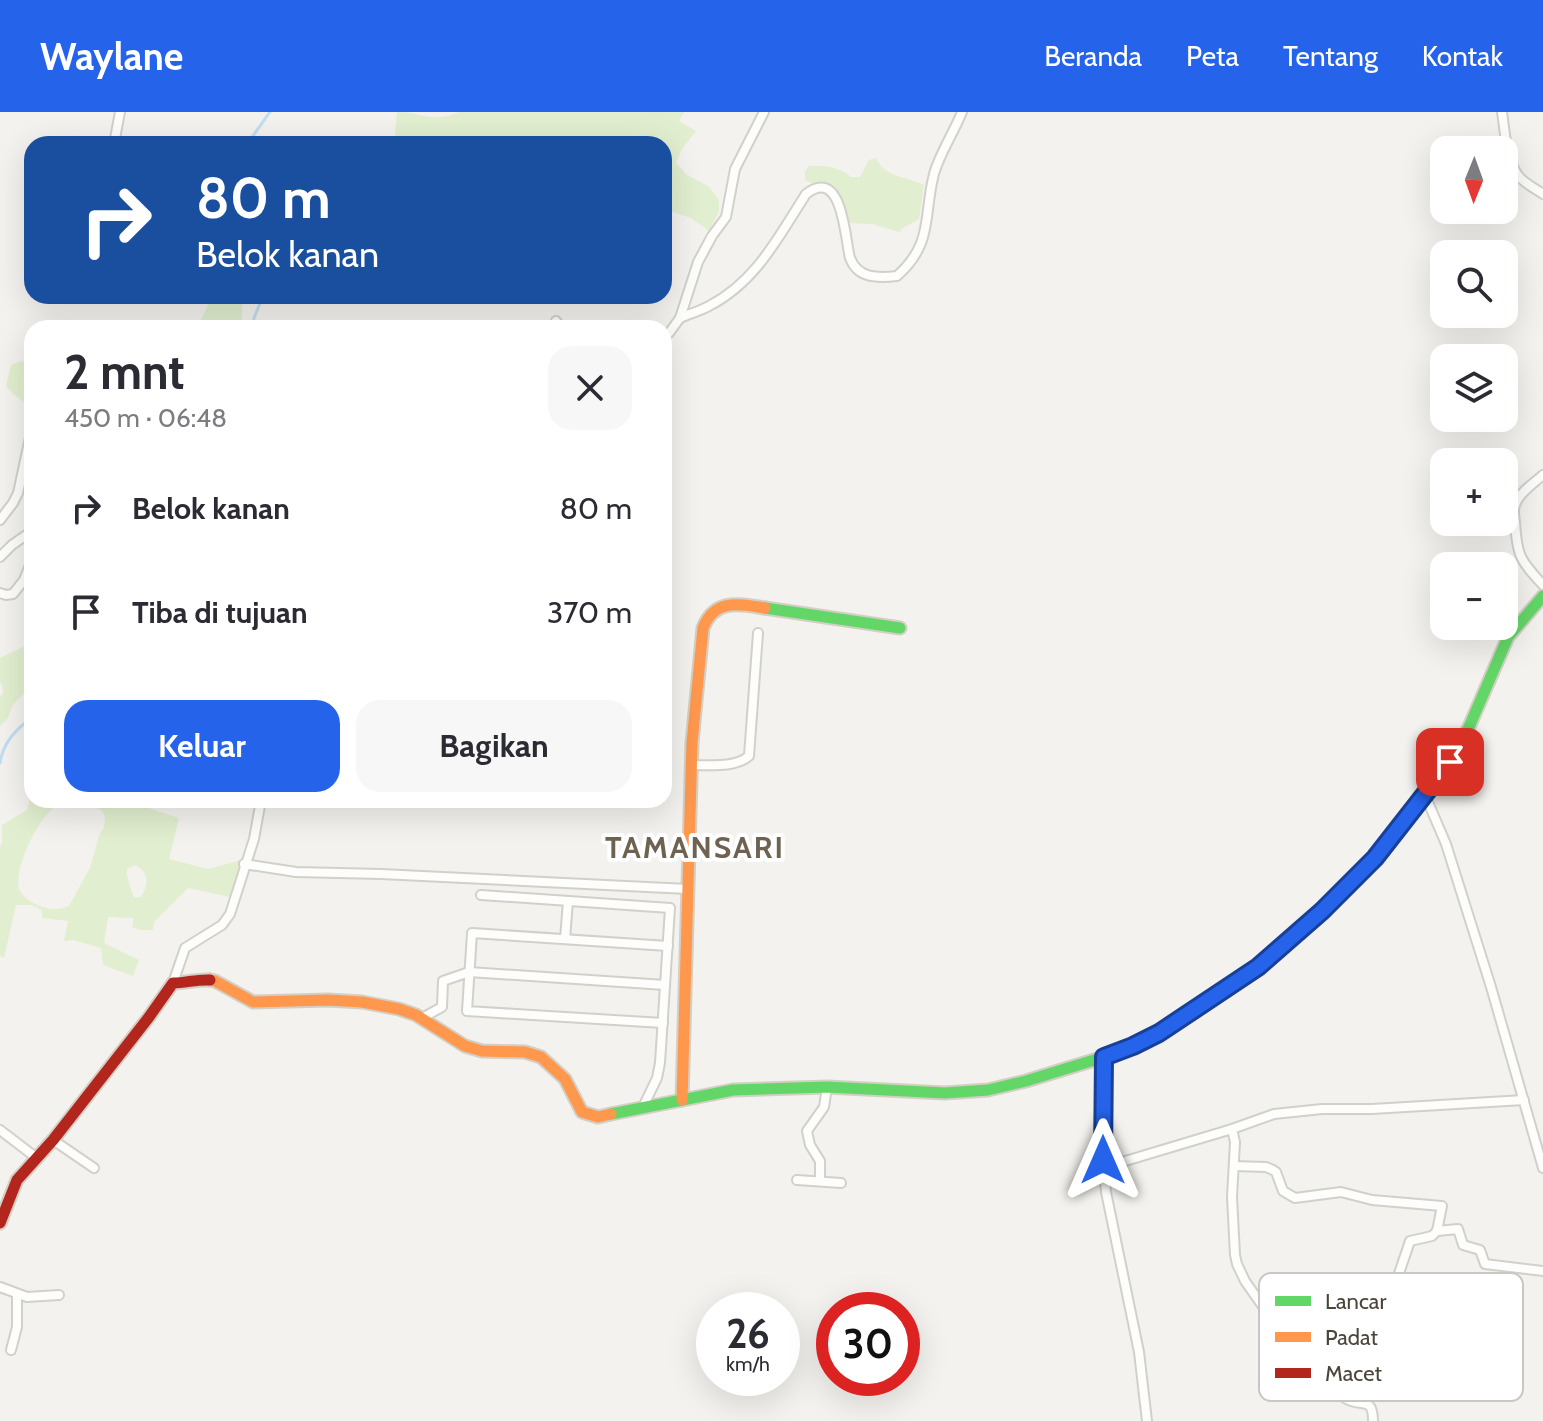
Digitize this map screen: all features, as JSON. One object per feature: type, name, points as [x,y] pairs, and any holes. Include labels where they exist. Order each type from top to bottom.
[{"type":"main road","points":[[0,1223],[13,1186],[20,1176],[38,1159],[173,983],[207,979],[253,1002],[304,999],[362,1002],[399,1009],[422,1018],[465,1046],[525,1052],[541,1057],[559,1072],[580,1110],[598,1117],[733,1090],[827,1087],[945,1093],[976,1091],[1026,1081],[1133,1046],[1159,1033],[1258,967],[1322,911],[1375,858],[1450,762],[1469,727],[1508,637],[1543,596]]},
{"type":"main road","points":[[682,1100],[692,743],[706,619],[711,612],[731,604],[741,604],[900,628]]},
{"type":"street","points":[[116,136],[120,112]]},
{"type":"street","points":[[672,329],[680,318],[698,262],[726,217],[735,169],[764,112]]},
{"type":"street","points":[[680,318],[709,306],[753,273],[777,242],[806,194],[814,188],[828,190],[840,203],[852,265],[869,276],[897,276],[915,256],[925,233],[934,174],[962,112]]},
{"type":"street","points":[[1502,112],[1508,150],[1517,175],[1543,194]]},
{"type":"street","points":[[0,520],[18,493],[24,465]]},
{"type":"street","points":[[1543,475],[1518,498],[1514,515],[1518,554],[1543,585]]},
{"type":"street","points":[[0,557],[24,537]]},
{"type":"street","points":[[0,593],[13,594],[24,580]]},
{"type":"street","points":[[692,765],[732,764],[742,762],[749,756],[758,633]]},
{"type":"street","points":[[1425,795],[1446,844],[1543,1168]]},
{"type":"street","points":[[173,983],[185,948],[227,919],[254,839],[260,808]]},
{"type":"street","points":[[244,864],[296,872],[688,889]]},
{"type":"street","points":[[481,895],[670,908],[660,1063],[657,1078],[642,1109]]},
{"type":"street","points":[[565,939],[568,901]]},
{"type":"street","points":[[663,1023],[467,1011],[469,972],[472,933],[668,946]]},
{"type":"street","points":[[422,1018],[442,1007],[443,981],[469,972],[665,985]]},
{"type":"street","points":[[1104,1057],[1103,1160],[1106,1192],[1139,1352],[1147,1421]]},
{"type":"street","points":[[820,1181],[820,1161],[810,1145],[807,1131],[824,1107],[827,1087]]},
{"type":"street","points":[[1103,1160],[1122,1162],[1274,1114],[1524,1100]]},
{"type":"street","points":[[1232,1129],[1235,1142],[1232,1197],[1235,1255],[1245,1281],[1259,1301]]},
{"type":"street","points":[[0,1130],[38,1159]]},
{"type":"street","points":[[53,1140],[94,1168]]},
{"type":"street","points":[[1234,1166],[1270,1168],[1276,1172],[1283,1191],[1295,1198],[1341,1192],[1372,1200],[1442,1206],[1437,1231],[1432,1236],[1410,1241],[1399,1273]]},
{"type":"street","points":[[797,1180],[841,1183]]},
{"type":"street","points":[[1437,1231],[1460,1230],[1463,1245],[1480,1250],[1485,1264],[1543,1271]]},
{"type":"street","points":[[0,1287],[27,1297],[59,1295]]},
{"type":"street","points":[[11,1350],[17,1327],[17,1294]]},
{"type":"street","points":[[1350,1401],[1369,1405],[1373,1421]]},
{"type":"green space","points":[[397,112],[441,117],[459,112],[684,112],[679,121],[696,131],[676,163],[687,175],[708,186],[719,200],[719,211],[709,231],[691,218],[672,212],[672,136],[395,136]]},
{"type":"green space","points":[[876,158],[890,173],[924,185],[919,219],[899,232],[872,224],[848,223],[843,220],[827,186],[805,180],[808,166],[831,167],[851,177],[860,177],[869,160]]},
{"type":"green space","points":[[208,304],[243,304],[242,320],[200,320]]},
{"type":"green space","points":[[24,362],[24,402],[6,386],[11,365]]},
{"type":"green space","points":[[24,646],[24,693],[0,726],[0,697],[3,693],[0,658]]},
{"type":"green space","points":[[28,808],[53,808],[39,825],[25,852],[19,878],[19,888],[24,896],[51,909],[69,906],[90,868],[104,827],[105,816],[96,808],[148,808],[179,818],[169,859],[208,869],[245,859],[230,897],[188,888],[154,922],[153,930],[132,927],[134,918],[108,917],[104,943],[139,960],[133,976],[103,965],[101,948],[73,940],[64,941],[68,921],[42,918],[42,910],[32,905],[16,905],[4,958],[0,956],[2,825]],"holes":[[[136,865],[143,872],[145,888],[141,897],[134,897],[127,869]]]},
{"type":"waterway","points":[[253,136],[270,112]]},
{"type":"waterway","points":[[254,320],[260,304]]},
{"type":"waterway","points":[[0,763],[11,737],[24,724]]},
{"type":"traffic: fast","points":[[1393,836],[1450,762],[1469,727],[1508,637],[1543,596]]},
{"type":"traffic: fast","points":[[765,608],[900,628]]},
{"type":"traffic: fast","points":[[611,1114],[733,1090],[827,1087],[945,1093],[988,1090],[1104,1057],[1143,1041]]},
{"type":"traffic: slow","points":[[682,1100],[692,743],[703,628],[708,618],[721,607],[765,608]]},
{"type":"traffic: slow","points":[[1143,1041],[1258,967],[1322,911],[1393,836]]},
{"type":"traffic: slow","points":[[210,980],[253,1002],[328,1000],[399,1009],[416,1015],[465,1046],[482,1051],[525,1052],[541,1057],[565,1079],[582,1112],[598,1117],[611,1114]]},
{"type":"traffic: jam","points":[[0,1223],[17,1180],[53,1140],[173,983],[210,980]]},
{"type":"district","name":"TAMANSARI","points":[[695,847]]},
{"type":"route","points":[[1103,1160],[1104,1057],[1159,1033],[1258,967],[1322,911],[1375,858],[1450,762]]}]
